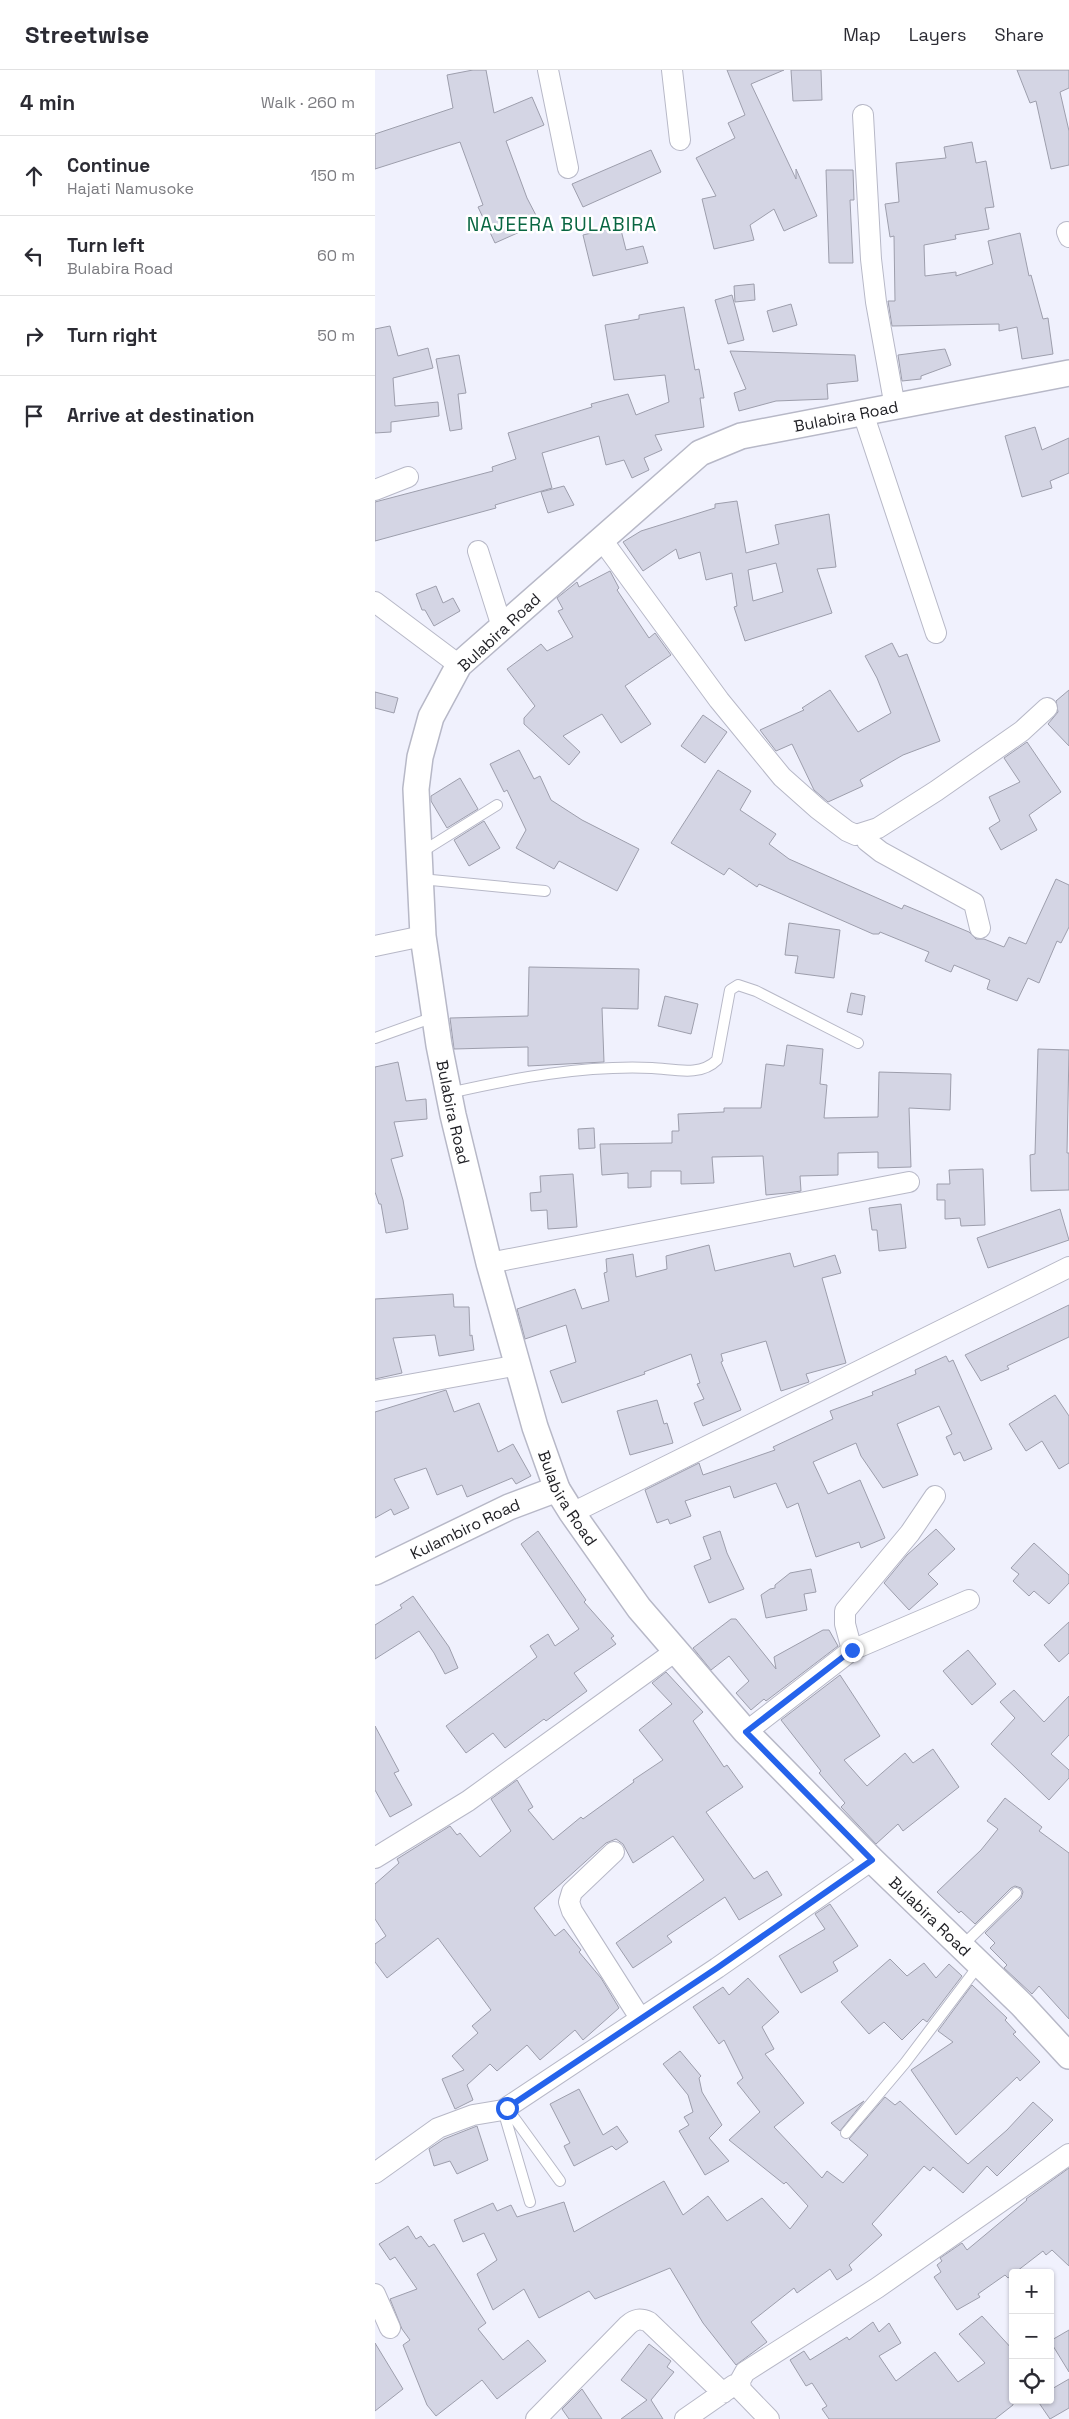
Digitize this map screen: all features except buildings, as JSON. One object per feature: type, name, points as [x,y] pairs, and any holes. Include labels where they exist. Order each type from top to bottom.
[{"type":"street","points":[[548,70],[568,168]]},
{"type":"street","points":[[672,70],[680,140]]},
{"type":"street","points":[[863,115],[871,259],[876,302],[895,407]]},
{"type":"street","name":"Bulabira Road","points":[[1069,373],[741,436],[700,453],[459,665],[431,717],[420,757],[416,789],[423,936],[449,1093],[489,1263],[535,1427],[557,1490],[639,1608],[746,1732],[872,1860],[979,1965],[1023,2005],[1069,2056]]},
{"type":"street","points":[[863,413],[936,633]]},
{"type":"street","points":[[375,490],[408,477]]},
{"type":"street","points":[[602,540],[719,700],[782,776],[818,809],[847,831],[856,835],[878,828],[936,791],[1022,731],[1047,708]]},
{"type":"street","points":[[478,551],[502,627]]},
{"type":"street","points":[[375,602],[459,665]]},
{"type":"street","points":[[865,833],[867,841],[881,852],[974,903],[980,928]]},
{"type":"street","points":[[375,946],[423,936]]},
{"type":"street","points":[[489,1263],[909,1182]]},
{"type":"street","points":[[572,1514],[1069,1267]]},
{"type":"street","points":[[375,1391],[519,1365]]},
{"type":"street","name":"Kulambiro Road","points":[[375,1572],[500,1512],[557,1490]]},
{"type":"street","points":[[852,1650],[845,1624],[845,1611],[910,1533],[935,1496]]},
{"type":"street","points":[[746,1732],[852,1650],[969,1600]]},
{"type":"street","points":[[375,1858],[468,1801],[677,1650]]},
{"type":"street","points":[[614,1852],[572,1892],[569,1902],[572,1911],[640,2018]]},
{"type":"street","points":[[375,2173],[438,2128],[473,2115],[505,2109],[872,1860]]},
{"type":"street","points":[[685,2419],[740,2381],[745,2372],[758,2363],[877,2288],[1069,2154]]},
{"type":"street","points":[[375,2294],[390,2328]]},
{"type":"street","points":[[536,2419],[628,2325],[642,2319],[649,2322],[723,2393]]},
{"type":"street","points":[[740,2381],[741,2390],[769,2419]]},
{"type":"lane","points":[[419,853],[497,805]]},
{"type":"lane","points":[[420,879],[545,891]]},
{"type":"lane","points":[[449,1093],[511,1079],[574,1071],[650,1068],[697,1071],[710,1068],[717,1060],[730,990],[738,985],[756,991],[857,1043]]},
{"type":"lane","points":[[375,1038],[435,1017]]},
{"type":"lane","points":[[961,1946],[1016,1893]]},
{"type":"lane","points":[[846,2133],[905,2063],[979,1965]]},
{"type":"lane","points":[[505,2109],[560,2181]]},
{"type":"lane","points":[[505,2109],[530,2202]]},
{"type":"district","name":"NAJEERA BULABIRA","points":[[562,224]]},
{"type":"route","points":[[507,2108],[717,1968],[872,1860],[746,1732],[852,1650]]}]
